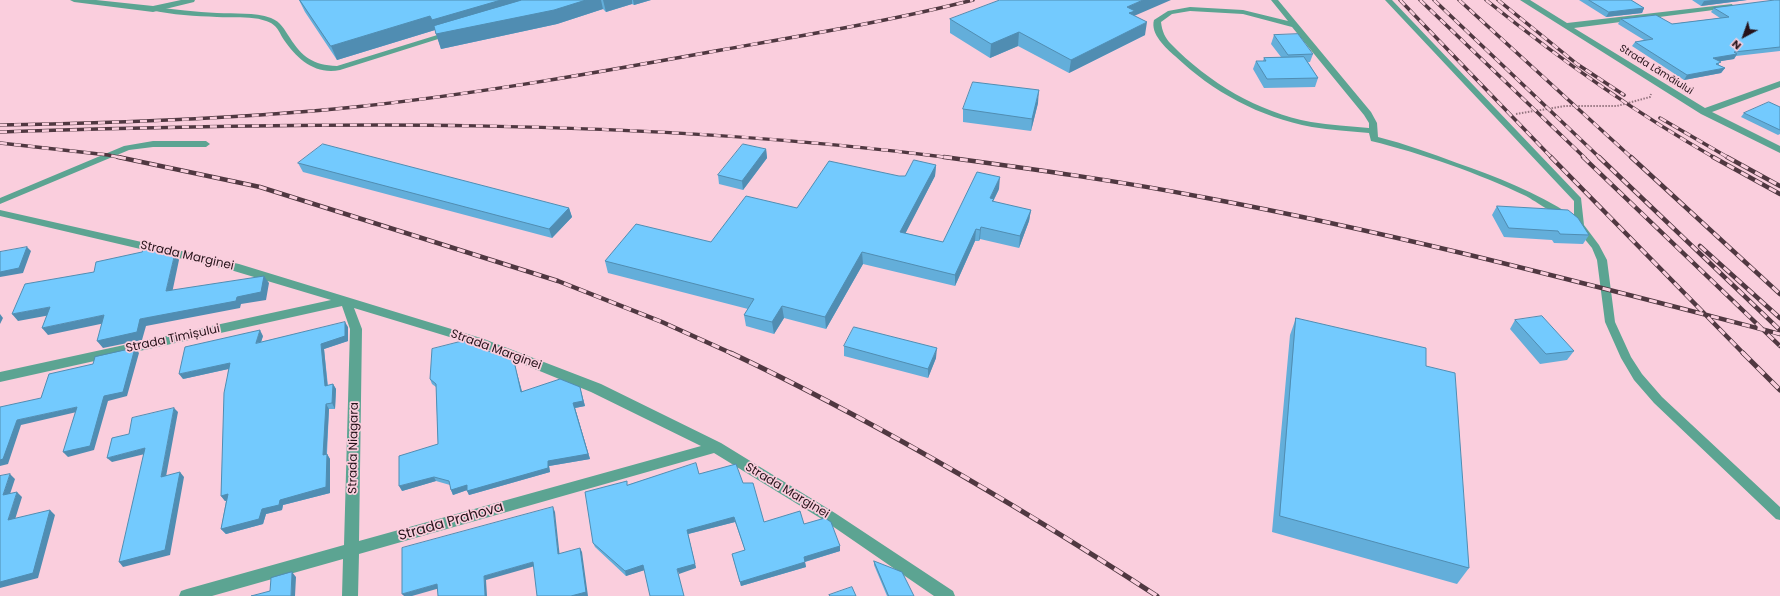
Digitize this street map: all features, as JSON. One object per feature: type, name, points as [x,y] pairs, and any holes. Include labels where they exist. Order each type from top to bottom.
[{"type":"street","points":[[74,0],[153,9],[190,0]]},
{"type":"street","name":"Strada Lămâiului","points":[[1524,0],[1704,112],[1780,150]]},
{"type":"street","points":[[1566,26],[1740,5]]},
{"type":"street","points":[[1704,112],[1780,84]]},
{"type":"street","name":"Strada Marginei","points":[[0,213],[235,267],[480,342],[596,388],[716,447],[830,517],[947,596]]},
{"type":"street","name":"Strada Timișului","points":[[0,377],[346,301]]},
{"type":"street","name":"Strada Niagara","points":[[346,301],[356,329],[350,596]]},
{"type":"street","name":"Strada Prahova","points":[[187,596],[716,447]]},
{"type":"lane","points":[[1274,0],[1368,114],[1373,123],[1374,139],[1409,149],[1523,191],[1557,210],[1579,226],[1596,247],[1602,260],[1610,322],[1626,358],[1638,377],[1658,400],[1780,515]]},
{"type":"lane","points":[[1388,0],[1502,118],[1578,200],[1579,226]]},
{"type":"lane","points":[[153,9],[216,15],[261,17],[275,22],[306,61],[313,66],[320,68],[337,68],[456,32]]},
{"type":"lane","points":[[1294,25],[1243,12],[1190,9],[1170,12],[1157,22],[1159,33],[1166,43],[1192,69],[1246,102],[1295,121],[1374,131]]},
{"type":"lane","points":[[0,201],[128,148],[153,144],[206,144]]},
{"type":"path","points":[[1502,118],[1523,112],[1564,106],[1617,106],[1650,97],[1654,82]]},
{"type":"building","points":[[300,0],[501,0],[432,20],[430,16],[331,46]]},
{"type":"building","points":[[522,0],[586,0],[554,10],[436,34],[434,26]]},
{"type":"building","points":[[1000,0],[1143,0],[1127,7],[1135,11],[1129,13],[1147,22],[1071,60],[1019,32],[991,44],[950,19]]},
{"type":"building","points":[[1589,0],[1631,0],[1644,8],[1609,12]]},
{"type":"building","points":[[1780,0],[1780,47],[1734,52],[1737,54],[1713,58],[1721,62],[1716,64],[1725,68],[1687,75],[1635,42],[1653,39],[1621,19],[1656,15],[1672,24],[1729,17],[1714,8]]},
{"type":"building","points":[[1298,34],[1313,54],[1288,55],[1274,35]]},
{"type":"building","points":[[1304,57],[1318,78],[1267,79],[1256,61],[1266,61],[1264,58]]},
{"type":"building","points":[[973,82],[1039,90],[1032,119],[963,109]]},
{"type":"building","points":[[1769,102],[1780,107],[1780,130],[1744,113]]},
{"type":"building","points":[[323,144],[569,208],[549,229],[298,163]]},
{"type":"building","points":[[743,144],[766,149],[742,181],[718,175]]},
{"type":"building","points":[[914,160],[936,165],[900,232],[943,242],[977,172],[1000,177],[990,198],[994,199],[992,201],[1031,210],[1020,236],[981,227],[980,230],[976,229],[955,275],[862,252],[825,317],[782,306],[772,322],[744,315],[754,299],[605,261],[636,224],[711,242],[746,196],[797,208],[829,161],[905,176]]},
{"type":"building","points":[[1497,206],[1568,210],[1578,218],[1589,235],[1560,234],[1558,231],[1509,228]]},
{"type":"building","points":[[27,247],[19,268],[0,272],[0,252]]},
{"type":"building","points":[[143,247],[175,253],[166,291],[264,276],[261,292],[237,297],[236,301],[140,319],[137,332],[97,341],[104,315],[42,328],[50,307],[12,314],[25,284],[94,272],[96,262],[142,252]]},
{"type":"building","points":[[1542,316],[1574,351],[1546,354],[1515,320]]},
{"type":"building","points":[[1296,318],[1426,348],[1426,366],[1455,373],[1469,568],[1280,516]]},
{"type":"building","points":[[345,322],[345,336],[321,344],[325,386],[333,384],[332,403],[326,404],[323,455],[327,454],[326,487],[280,500],[279,505],[262,509],[259,519],[221,529],[228,494],[221,496],[224,393],[230,363],[179,374],[185,347],[260,330],[256,343]]},
{"type":"building","points":[[854,327],[937,348],[928,369],[844,346]]},
{"type":"building","points":[[463,341],[514,361],[521,392],[560,379],[580,387],[583,401],[573,403],[588,454],[548,461],[548,468],[467,491],[467,485],[451,490],[449,481],[434,477],[399,486],[399,456],[438,444],[436,384],[430,379],[432,349]]},
{"type":"building","points":[[135,348],[123,392],[104,396],[90,446],[63,452],[77,407],[17,420],[3,459],[0,460],[0,407],[41,398],[49,374],[93,364],[95,357]]},
{"type":"building","points":[[174,408],[161,477],[180,472],[165,550],[119,562],[145,448],[107,458],[112,438],[129,434],[132,418]]},
{"type":"building","points":[[696,463],[699,474],[736,464],[743,483],[753,483],[764,522],[800,511],[804,524],[825,518],[831,522],[840,546],[804,557],[805,562],[740,582],[732,554],[745,550],[734,517],[687,530],[695,564],[677,569],[684,596],[650,596],[643,565],[625,571],[593,543],[585,492],[627,481],[627,485]]},
{"type":"building","points":[[10,474],[3,495],[17,492],[8,520],[50,510],[33,573],[0,582],[0,476]]},
{"type":"building","points":[[553,507],[558,554],[580,548],[586,592],[571,596],[537,596],[533,562],[484,576],[485,596],[438,596],[437,584],[402,594],[402,548]]},
{"type":"building","points":[[874,561],[902,572],[914,596],[889,596]]},
{"type":"building","points":[[292,572],[291,596],[251,596],[270,591],[271,578]]},
{"type":"building","points":[[852,587],[856,596],[829,595]]},
{"type":"railway","points":[[0,125],[134,122],[266,115],[401,102],[539,82],[630,66],[911,15],[973,0]]},
{"type":"railway","points":[[1400,0],[1552,158]]},
{"type":"railway","points":[[1420,0],[1585,158]]},
{"type":"railway","points":[[1434,0],[1600,158]]},
{"type":"railway","points":[[1459,0],[1632,158]]},
{"type":"railway","points":[[1486,0],[1597,84],[1655,122],[1715,158]]},
{"type":"railway","points":[[1498,0],[1577,64],[1624,95]]},
{"type":"railway","points":[[1660,118],[1729,158]]},
{"type":"railway","points":[[0,132],[238,126],[358,125],[596,129],[715,135],[833,145],[948,158]]},
{"type":"railway","points":[[0,143],[118,157]]},
{"type":"railway","points":[[118,157],[123,158]]},
{"type":"railway","points":[[118,157],[260,187],[558,281],[662,322],[733,354]]},
{"type":"railway","points":[[1551,157],[1706,315]]},
{"type":"railway","points":[[1583,157],[1763,330]]},
{"type":"railway","points":[[1599,157],[1780,330]]},
{"type":"railway","points":[[1631,157],[1780,294]]},
{"type":"railway","points":[[1713,157],[1780,194]]},
{"type":"railway","points":[[1727,157],[1780,186]]},
{"type":"railway","points":[[948,158],[952,158]]},
{"type":"railway","points":[[948,158],[1142,186],[1279,212],[1495,261],[1706,315]]},
{"type":"railway","points":[[1700,246],[1780,318]]},
{"type":"railway","points":[[1706,315],[1763,330]]},
{"type":"railway","points":[[1706,315],[1744,354]]},
{"type":"railway","points":[[1763,330],[1780,334]]},
{"type":"railway","points":[[1763,330],[1780,346]]},
{"type":"railway","points":[[731,353],[841,408],[948,467],[1053,530],[1157,596]]},
{"type":"railway","points":[[1744,354],[1780,390]]}]
